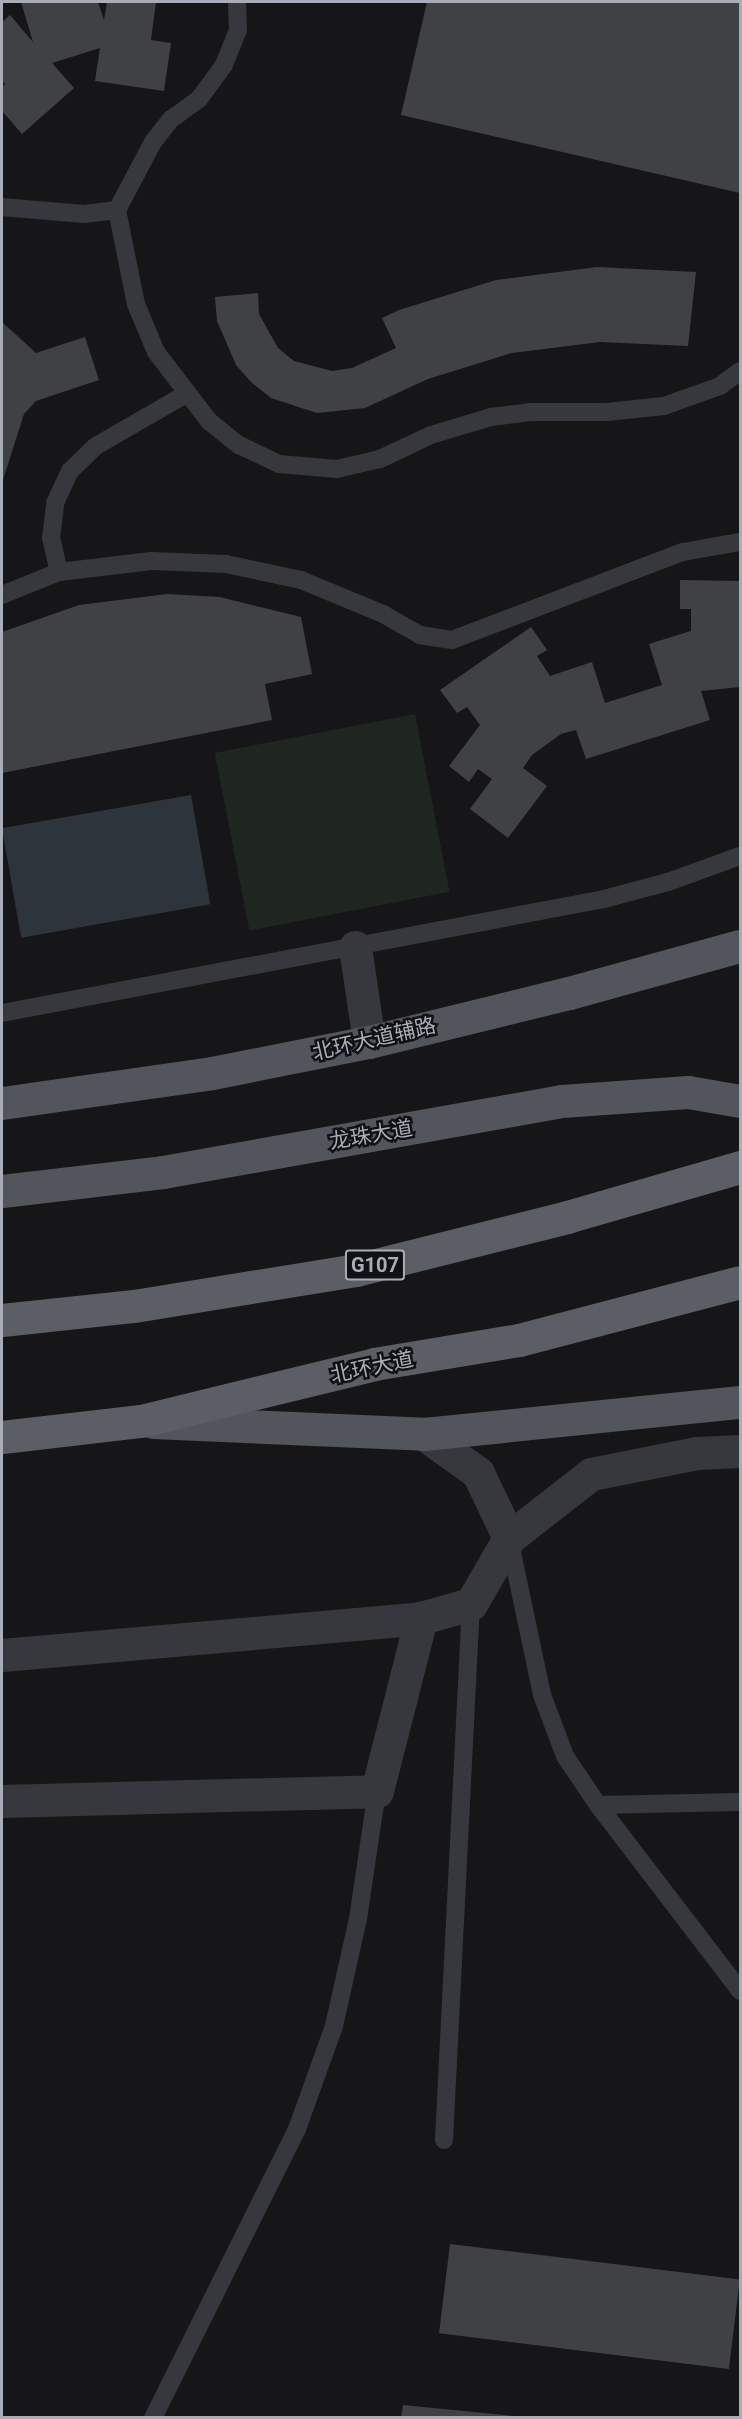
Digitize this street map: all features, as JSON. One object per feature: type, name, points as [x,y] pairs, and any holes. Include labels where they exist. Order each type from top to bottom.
[{"type":"highway","name":"G107","points":[[2,1320],[134,1306],[356,1270],[567,1217],[741,1167]]},
{"type":"highway","name":"北环大道","points":[[2,1437],[141,1421],[374,1364],[519,1340],[741,1282]]},
{"type":"main road","name":"北环大道辅路","points":[[2,1103],[212,1073],[369,1042],[569,993],[741,945]]},
{"type":"main road","name":"龙珠大道","points":[[2,1191],[163,1172],[562,1101],[688,1092],[741,1101]]},
{"type":"main road","points":[[141,1421],[424,1434],[738,1403]]},
{"type":"street","points":[[355,947],[369,1042]]},
{"type":"street","points":[[424,1434],[478,1473],[509,1538]]},
{"type":"street","points":[[2,1655],[420,1618],[471,1604],[509,1538],[591,1474],[697,1453],[741,1451]]},
{"type":"street","points":[[2,1801],[377,1791],[420,1618]]},
{"type":"lane","points":[[237,2],[238,30],[224,65],[198,99],[171,119],[153,142],[117,210],[136,304],[156,352],[209,421],[239,445],[279,464],[337,469],[380,459],[431,435],[491,417],[530,412],[607,412],[664,406],[720,386],[741,371]]},
{"type":"lane","points":[[2,207],[84,214],[117,210]]},
{"type":"lane","points":[[59,572],[51,538],[55,503],[70,471],[96,446],[186,394]]},
{"type":"lane","points":[[2,596],[59,572],[150,561],[226,564],[301,580],[383,614],[420,635],[452,640],[683,552],[741,542]]},
{"type":"lane","points":[[2,1013],[604,899],[668,882],[741,856]]},
{"type":"lane","points":[[509,1538],[542,1695],[565,1756],[598,1805],[741,1991]]},
{"type":"lane","points":[[444,2140],[471,1604]]},
{"type":"lane","points":[[153,2418],[297,2129],[327,2047],[358,1919],[377,1791]]},
{"type":"lane","points":[[598,1805],[741,1803]]},
{"type":"shaded area","points":[[415,714],[450,892],[249,931],[215,753]]},
{"type":"shaded area","points":[[191,795],[210,904],[21,938],[2,828]]},
{"type":"building","points":[[21,2],[98,2],[104,20],[107,2],[156,2],[151,40],[171,43],[164,91],[95,81],[100,48],[52,63],[74,88],[22,134],[2,111],[2,87],[5,84],[2,80],[2,22],[10,15],[33,42]]},
{"type":"building","points":[[427,2],[740,2],[740,193],[401,115]]},
{"type":"building","points":[[597,267],[696,272],[688,346],[600,342],[512,353],[428,379],[365,408],[317,413],[271,398],[252,383],[236,365],[217,321],[215,297],[258,293],[259,314],[278,348],[294,361],[332,371],[352,368],[396,348],[382,318],[399,310],[496,280]]},
{"type":"building","points":[[2,322],[36,353],[85,337],[99,380],[36,401],[24,414],[2,483]]},
{"type":"building","points":[[680,580],[740,581],[740,687],[701,691],[710,720],[586,759],[576,730],[561,734],[532,755],[523,768],[547,786],[508,838],[470,809],[492,779],[478,769],[469,782],[449,766],[480,725],[467,707],[457,713],[440,690],[531,627],[547,650],[537,656],[550,676],[592,662],[605,703],[662,685],[649,644],[691,631],[691,609],[680,609]]},
{"type":"building","points":[[167,594],[220,597],[301,617],[312,674],[265,684],[272,720],[2,773],[2,632],[79,605]]},
{"type":"building","points":[[450,2244],[740,2280],[729,2369],[439,2333]]},
{"type":"building","points":[[403,2405],[514,2416],[514,2418],[401,2418]]}]
